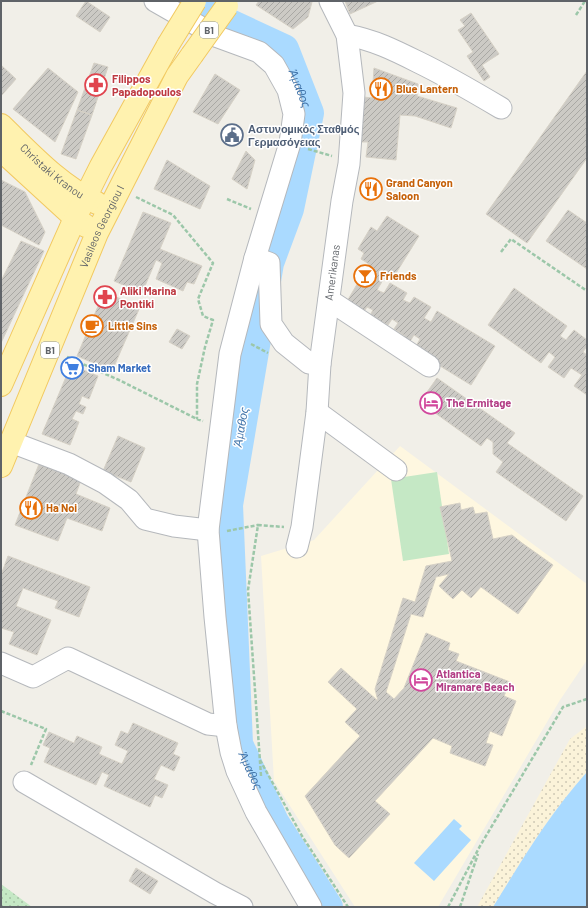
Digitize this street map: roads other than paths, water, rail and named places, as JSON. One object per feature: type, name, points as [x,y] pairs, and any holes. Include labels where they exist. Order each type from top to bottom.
[{"type":"main road","name":"B1","points":[[1,385],[85,197],[168,44],[195,1]]},
{"type":"main road","name":"Vasileos Georgiou I","points":[[1,466],[97,233],[109,208],[177,76],[229,3]]},
{"type":"main road","name":"Christaki Kranou","points":[[1,125],[44,165],[85,197],[109,208]]},
{"type":"main road","name":"Christaki Kranou","points":[[1,150],[75,218],[97,233]]},
{"type":"street","points":[[156,1],[218,37],[260,52],[274,65],[288,90],[294,114],[290,143],[255,258],[230,354],[208,530],[226,726],[231,752],[237,771],[256,812],[310,907]]},
{"type":"street","name":"Amerikanas","points":[[297,547],[302,527],[316,412],[320,364],[342,201],[349,164],[354,93],[347,35],[330,1]]},
{"type":"street","points":[[347,35],[375,41],[454,80],[501,108]]},
{"type":"street","points":[[255,258],[269,263],[271,324],[284,343],[309,364],[320,364]]},
{"type":"street","points":[[329,300],[429,366]]},
{"type":"street","points":[[316,412],[396,470]]},
{"type":"street","points":[[11,442],[69,464],[105,483],[129,500],[145,520],[174,526],[208,530]]},
{"type":"street","points":[[1,663],[33,677],[68,658],[208,724],[226,726]]},
{"type":"street","points":[[24,782],[215,893],[242,907]]},
{"type":"water","points":[[587,772],[587,907],[493,907],[549,820]]},
{"type":"water","points":[[454,819],[462,826],[459,829],[471,840],[434,881],[414,863]]},
{"type":"waterway","name":"Άμαθος","points":[[180,1],[284,49],[309,113],[289,209],[269,263],[228,505],[238,744],[274,822],[328,907]]},
{"type":"place","name":"Filippos Papadopoulos","points":[[96,85]]},
{"type":"place","name":"Blue Lantern","points":[[381,89]]},
{"type":"place","name":"Αστυνομικός Σταθμός Γερμασόγειας","points":[[232,135]]},
{"type":"place","name":"Grand Canyon Saloon","points":[[371,189]]},
{"type":"place","name":"Friends","points":[[365,276]]},
{"type":"place","name":"Aliki Marina Pontiki","points":[[105,297]]},
{"type":"place","name":"Little Sins","points":[[92,326]]},
{"type":"place","name":"Sham Market","points":[[72,368]]},
{"type":"place","name":"The Ermitage","points":[[431,403]]},
{"type":"place","name":"Ha Noi","points":[[31,508]]},
{"type":"place","name":"Atlantica Miramare Beach","points":[[421,680]]}]
